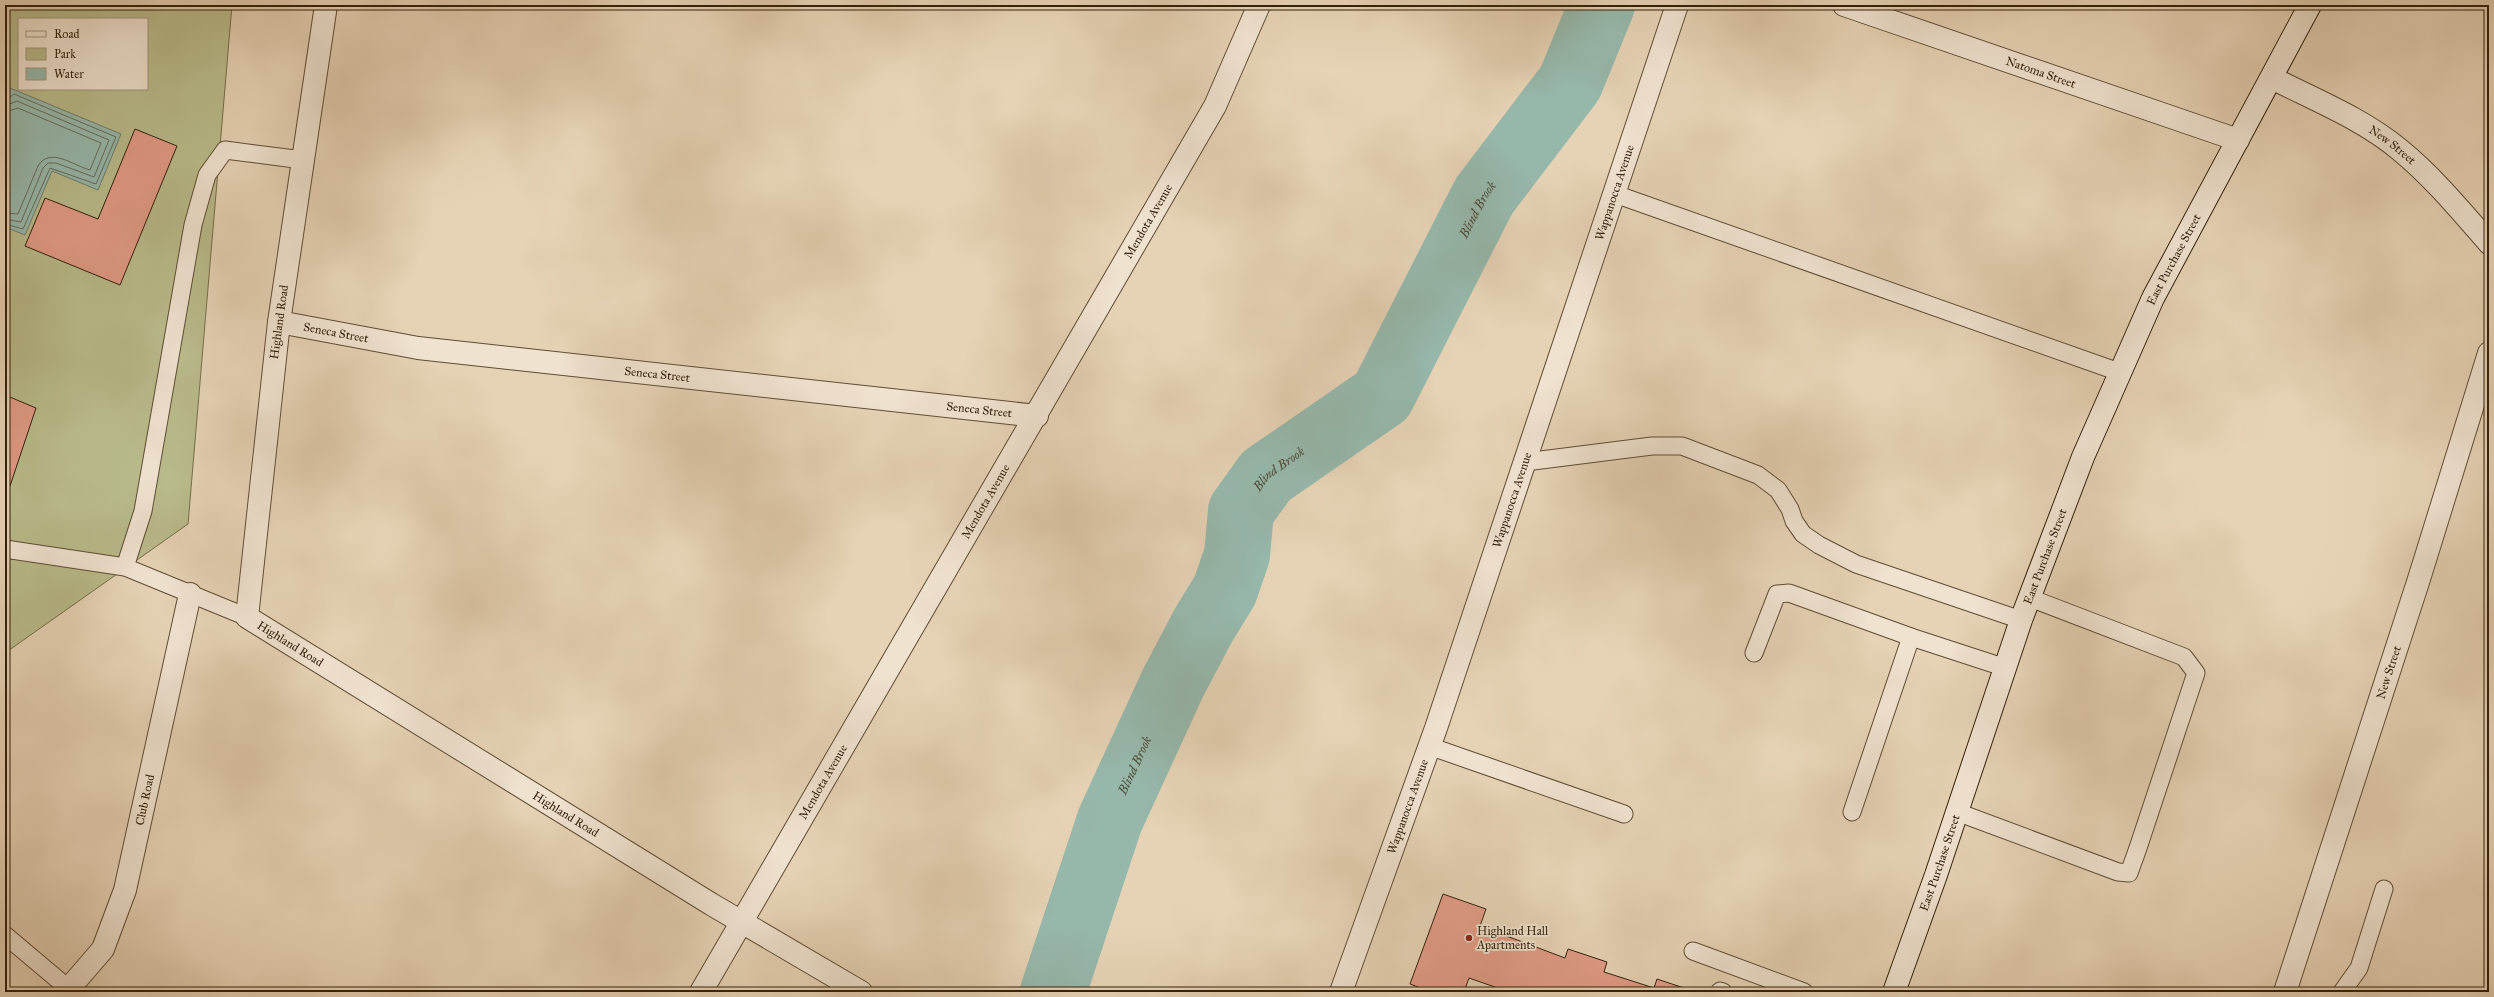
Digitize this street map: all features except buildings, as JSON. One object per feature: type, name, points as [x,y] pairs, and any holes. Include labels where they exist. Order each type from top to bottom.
[{"type":"street","name":"Highland Road","points":[[326,5],[279,322],[247,617],[741,922],[861,992]]},
{"type":"street","name":"Mendota Avenue","points":[[701,992],[1216,106],[1259,5]]},
{"type":"street","name":"Wappanocca Avenue","points":[[1341,992],[1429,746],[1677,5]]},
{"type":"street","name":"Natoma Street","points":[[1844,5],[2238,140]]},
{"type":"street","points":[[2272,78],[2310,5]]},
{"type":"street","name":"East Purchase Street","points":[[1894,992],[1957,812],[2021,620],[2083,457],[2119,372],[2153,298],[2272,78]]},
{"type":"street","name":"New Street","points":[[2272,78],[2370,129],[2400,149],[2428,175],[2489,243]]},
{"type":"street","name":"Seneca Street","points":[[279,322],[418,348],[1037,416]]},
{"type":"street","name":"New Street","points":[[2285,992],[2419,579],[2489,353]]},
{"type":"street","name":"Club Road","points":[[68,990],[103,949],[125,890],[190,594]]},
{"type":"lane","points":[[125,567],[143,510],[193,225],[207,175],[225,150],[303,160]]},
{"type":"lane","points":[[1615,194],[2119,372]]},
{"type":"lane","points":[[1525,462],[1669,445],[1682,446],[1758,475],[1778,490],[1790,509],[1794,521],[1804,534],[1819,546],[1856,564],[2021,620]]},
{"type":"lane","points":[[5,549],[125,567],[247,617]]},
{"type":"lane","points":[[1754,652],[1777,594],[1789,593],[1911,637],[2006,668]]},
{"type":"lane","points":[[1957,812],[2118,872],[2129,873],[2138,848],[2196,673],[2184,656],[2030,598]]},
{"type":"lane","points":[[1852,812],[1911,637]]},
{"type":"lane","points":[[1429,746],[1624,814]]},
{"type":"lane","points":[[2342,992],[2359,968],[2384,889]]},
{"type":"lane","points":[[5,935],[68,990]]},
{"type":"lane","points":[[1693,951],[1804,992]]},
{"type":"green space","points":[[5,5],[232,5],[188,524],[5,653]]},
{"type":"water","points":[[10,88],[121,134],[98,190],[52,171],[25,235],[5,227],[5,101]]},
{"type":"waterway","name":"Blind Brook","points":[[1053,992],[1110,820],[1173,683],[1203,626],[1225,590],[1237,555],[1241,511],[1266,476],[1382,396],[1484,196],[1570,83],[1602,5]]},
{"type":"place","name":"Highland Hall Apartments","points":[[1469,938]]}]
